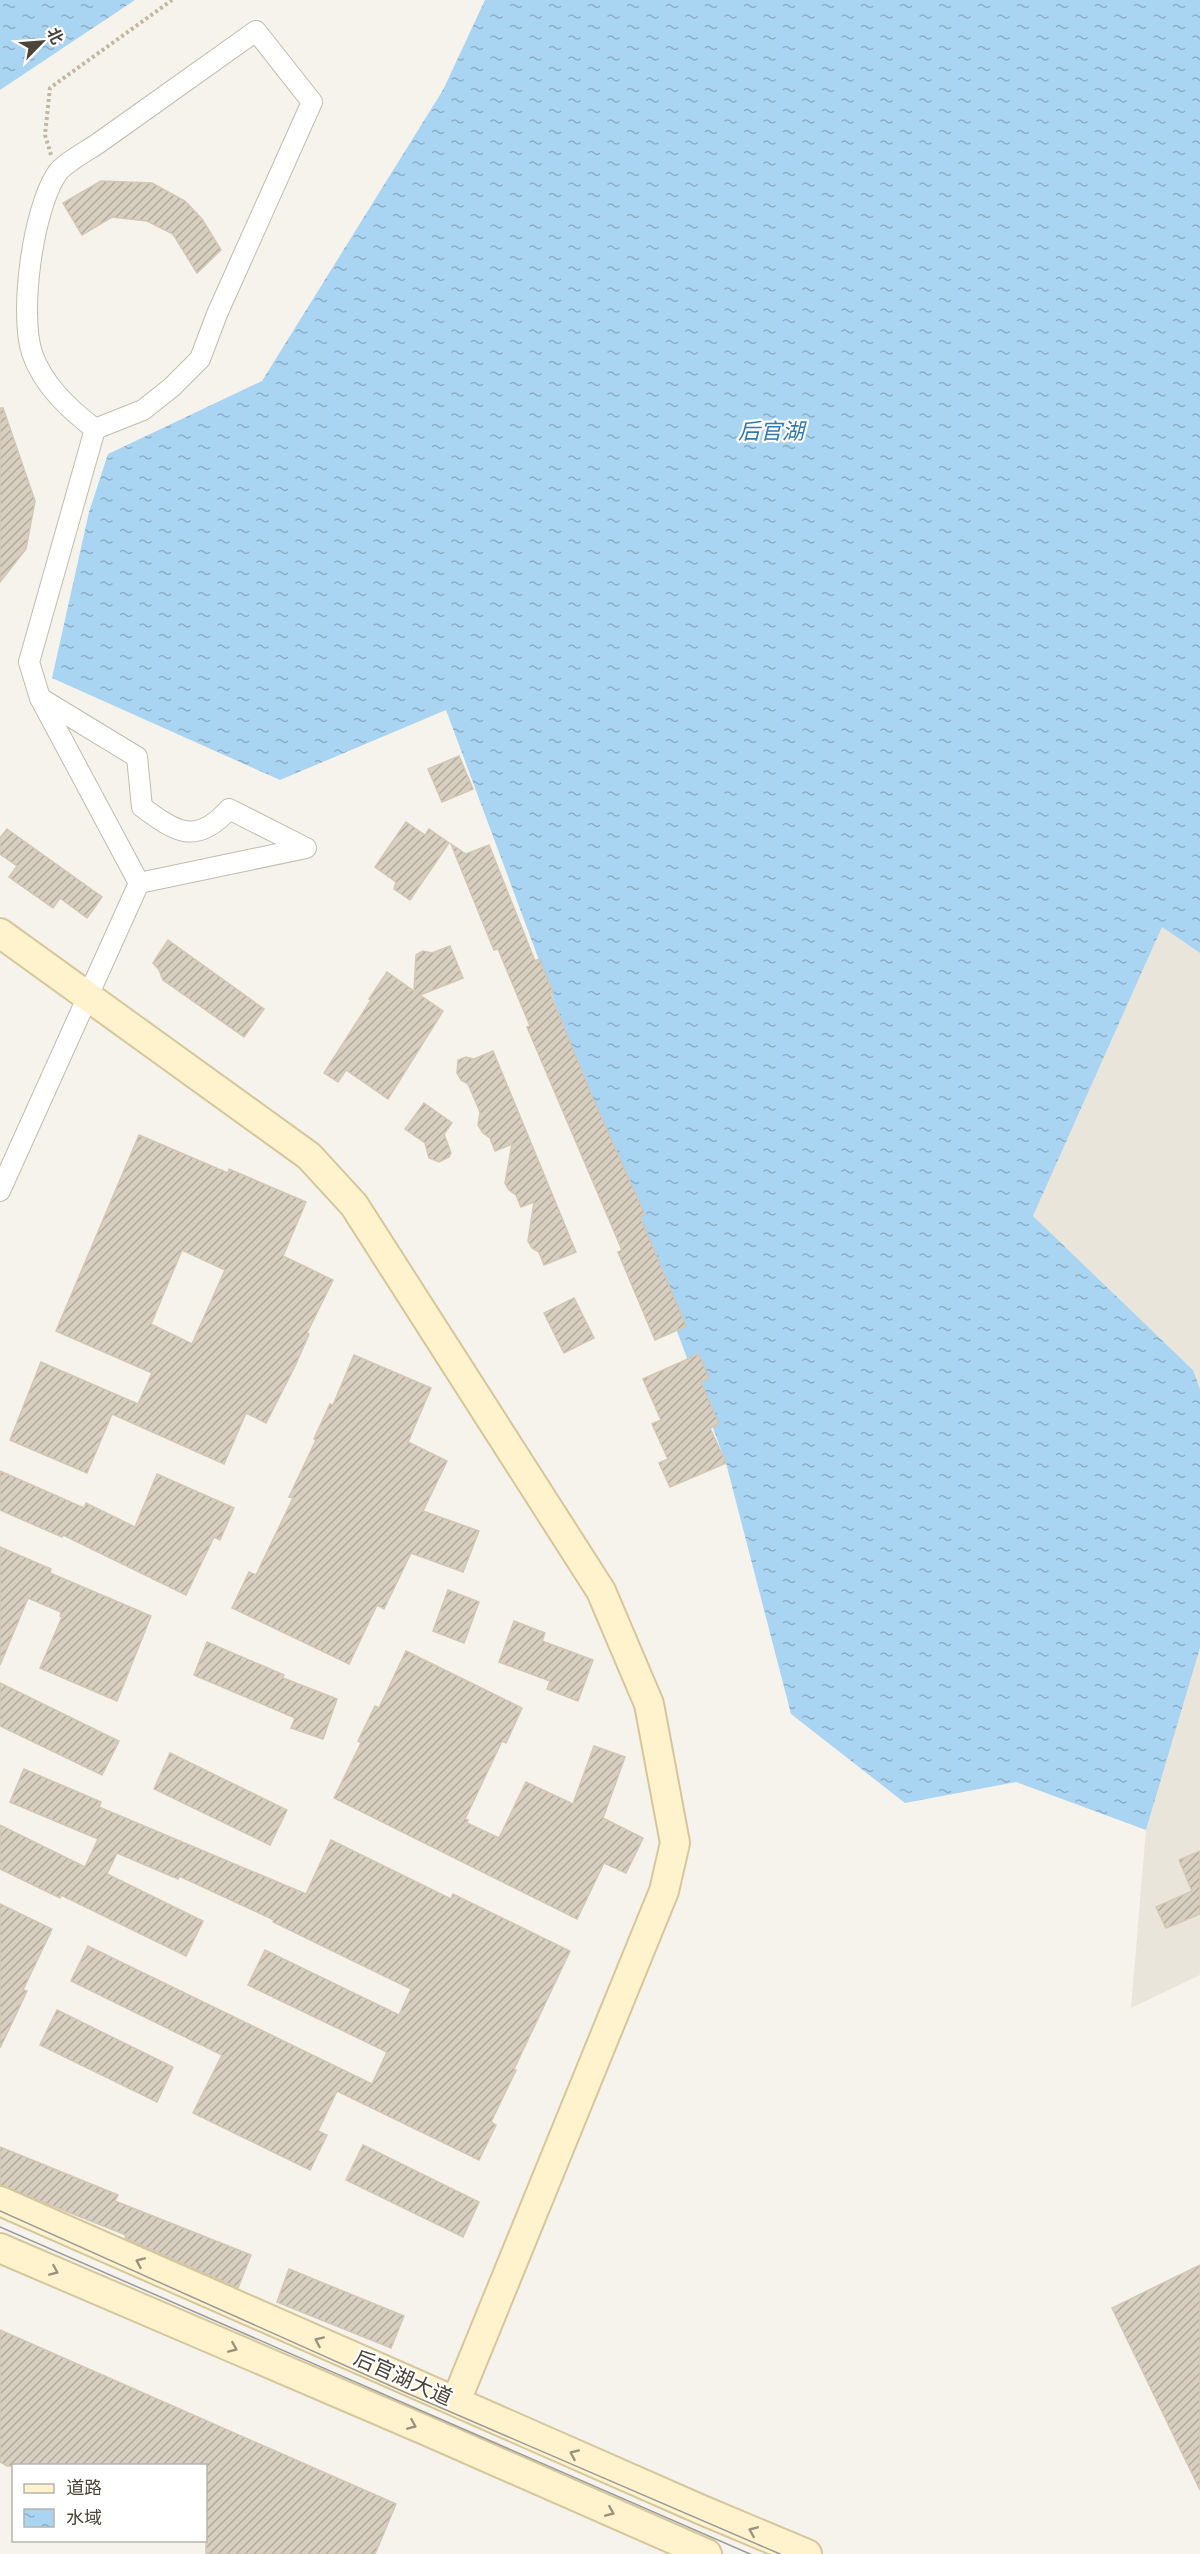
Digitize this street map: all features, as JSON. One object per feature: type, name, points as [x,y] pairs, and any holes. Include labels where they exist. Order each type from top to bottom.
[{"type":"street","points":[[256,31],[312,102],[217,314],[200,360],[172,387],[143,410],[95,429],[77,416],[51,388],[33,353],[27,321],[29,269],[38,220],[56,173],[256,31]]},
{"type":"street","points":[[95,429],[29,662],[40,698],[139,883]]},
{"type":"street","points":[[40,698],[136,757],[142,807],[170,827],[193,832],[216,824],[229,808],[306,848],[139,883]]},
{"type":"street","points":[[0,1191],[139,883]]},
{"type":"street","points":[[0,933],[309,1156],[354,1205],[601,1591],[649,1704],[675,1843],[664,1890],[456,2401]]},
{"type":"street","name":"后官湖大道","points":[[0,2200],[807,2554]]},
{"type":"street","name":"后官湖大道","points":[[0,2248],[707,2554]]},
{"type":"path","points":[[56,173],[45,135],[50,87],[172,0]]},
{"type":"shaded area","points":[[1162,927],[1200,953],[1200,1389],[1193,1370],[1033,1216]]},
{"type":"shaded area","points":[[1200,1648],[1200,1975],[1131,2008],[1146,1830]]},
{"type":"water","points":[[0,0],[135,0],[0,90]]},
{"type":"water","name":"后官湖","points":[[485,0],[1200,0],[1200,953],[1162,927],[1033,1216],[1193,1370],[1200,1389],[1200,1648],[1146,1830],[1016,1782],[905,1803],[791,1714],[726,1463],[446,710],[280,780],[52,678],[89,512],[108,454],[262,381],[443,90]]},
{"type":"building","points":[[101,181],[152,183],[185,201],[202,219],[221,250],[197,273],[173,234],[147,221],[112,217],[82,235],[63,203]]},
{"type":"building","points":[[0,408],[3,408],[35,501],[26,549],[0,582]]},
{"type":"building","points":[[459,756],[473,789],[442,802],[428,769]]},
{"type":"building","points":[[406,822],[425,835],[429,829],[449,843],[410,900],[394,889],[396,882],[375,867]]},
{"type":"building","points":[[7,829],[102,897],[87,918],[60,898],[53,908],[9,877],[17,866],[0,854],[0,838]]},
{"type":"building","points":[[451,844],[466,854],[489,845],[535,961],[539,959],[553,992],[550,993],[594,1101],[645,1215],[640,1217],[686,1326],[655,1340],[618,1252],[622,1250],[527,1027],[530,1026],[498,949],[494,950]]},
{"type":"building","points":[[168,940],[264,1009],[244,1037],[163,980],[153,963]]},
{"type":"building","points":[[450,946],[463,978],[420,995],[443,1011],[388,1099],[346,1070],[338,1082],[324,1073],[387,972],[414,991],[416,955],[423,951],[432,953]]},
{"type":"building","points":[[493,1051],[576,1252],[544,1265],[539,1252],[532,1248],[528,1241],[534,1202],[521,1207],[516,1195],[505,1183],[512,1144],[495,1151],[490,1138],[478,1125],[480,1112],[468,1084],[461,1080],[457,1073],[458,1060],[466,1057],[474,1059]]},
{"type":"building","points":[[424,1103],[452,1123],[444,1134],[451,1153],[449,1157],[439,1162],[429,1158],[425,1143],[405,1129]]},
{"type":"building","points":[[139,1135],[228,1173],[229,1169],[306,1202],[283,1256],[333,1280],[307,1333],[309,1334],[295,1366],[266,1423],[246,1413],[224,1464],[112,1414],[87,1473],[10,1440],[41,1362],[138,1404],[152,1373],[56,1331]],"holes":[[[182,1250],[225,1270],[192,1344],[151,1324]]]},
{"type":"building","points":[[574,1298],[594,1338],[564,1353],[544,1313]]},
{"type":"building","points":[[699,1354],[709,1378],[701,1382],[719,1424],[710,1428],[726,1463],[670,1487],[659,1463],[668,1459],[652,1424],[661,1420],[643,1379]]},
{"type":"building","points":[[354,1355],[431,1388],[408,1442],[447,1461],[423,1511],[479,1531],[463,1572],[411,1553],[384,1609],[377,1605],[349,1664],[232,1608],[249,1572],[256,1575],[293,1498],[289,1497]]},
{"type":"building","points":[[0,1471],[84,1508],[86,1503],[135,1527],[157,1474],[234,1508],[220,1540],[214,1537],[186,1595],[63,1535],[62,1537],[0,1510]]},
{"type":"building","points":[[0,1547],[51,1569],[50,1573],[151,1616],[117,1701],[40,1668],[62,1617],[61,1612],[28,1598],[0,1665]]},
{"type":"building","points":[[448,1590],[479,1602],[464,1643],[433,1631]]},
{"type":"building","points":[[514,1621],[545,1633],[542,1641],[593,1660],[578,1701],[547,1689],[550,1681],[499,1662]]},
{"type":"building","points":[[207,1642],[284,1675],[283,1678],[337,1699],[323,1739],[291,1728],[295,1718],[194,1675]]},
{"type":"building","points":[[406,1651],[522,1708],[506,1743],[502,1741],[465,1819],[468,1820],[467,1823],[499,1838],[526,1782],[573,1804],[594,1746],[625,1757],[603,1818],[643,1838],[626,1873],[604,1863],[577,1919],[334,1798],[361,1743],[358,1741],[375,1706],[379,1708]]},
{"type":"building","points":[[0,1683],[119,1741],[102,1775],[0,1726]]},
{"type":"building","points":[[170,1753],[287,1810],[270,1845],[154,1789]]},
{"type":"building","points":[[24,1769],[101,1802],[99,1807],[306,1894],[331,1840],[451,1899],[453,1894],[570,1951],[514,2069],[516,2070],[491,2122],[496,2125],[479,2160],[337,2091],[318,2131],[327,2135],[310,2170],[193,2113],[222,2055],[71,1981],[88,1946],[372,2084],[387,2052],[248,1985],[265,1950],[399,2015],[411,1989],[273,1922],[274,1920],[179,1876],[178,1879],[117,1853],[107,1874],[203,1921],[186,1956],[61,1895],[60,1898],[0,1869],[0,1825],[85,1867],[98,1839],[10,1802]]},
{"type":"building","points":[[1200,1851],[1200,1914],[1166,1928],[1156,1907],[1192,1891],[1179,1860]]},
{"type":"building","points":[[0,1904],[52,1929],[23,1990],[27,1991],[0,2048]]},
{"type":"building","points":[[57,2010],[173,2067],[157,2102],[40,2045]]},
{"type":"building","points":[[363,2145],[479,2202],[463,2237],[346,2180]]},
{"type":"building","points":[[0,2147],[118,2195],[115,2201],[251,2255],[238,2288],[125,2238],[126,2235],[0,2185]]},
{"type":"building","points":[[1200,2265],[1200,2490],[1112,2308]]},
{"type":"building","points":[[289,2269],[404,2316],[391,2348],[277,2302]]},
{"type":"building","points":[[0,2330],[396,2504],[375,2554],[206,2554],[207,2464],[12,2464],[12,2466],[7,2466],[0,2462]]},
{"type":"tram line","points":[[0,2211],[402,2391],[780,2554]]},
{"type":"tram line","points":[[0,2227],[750,2554]]}]
